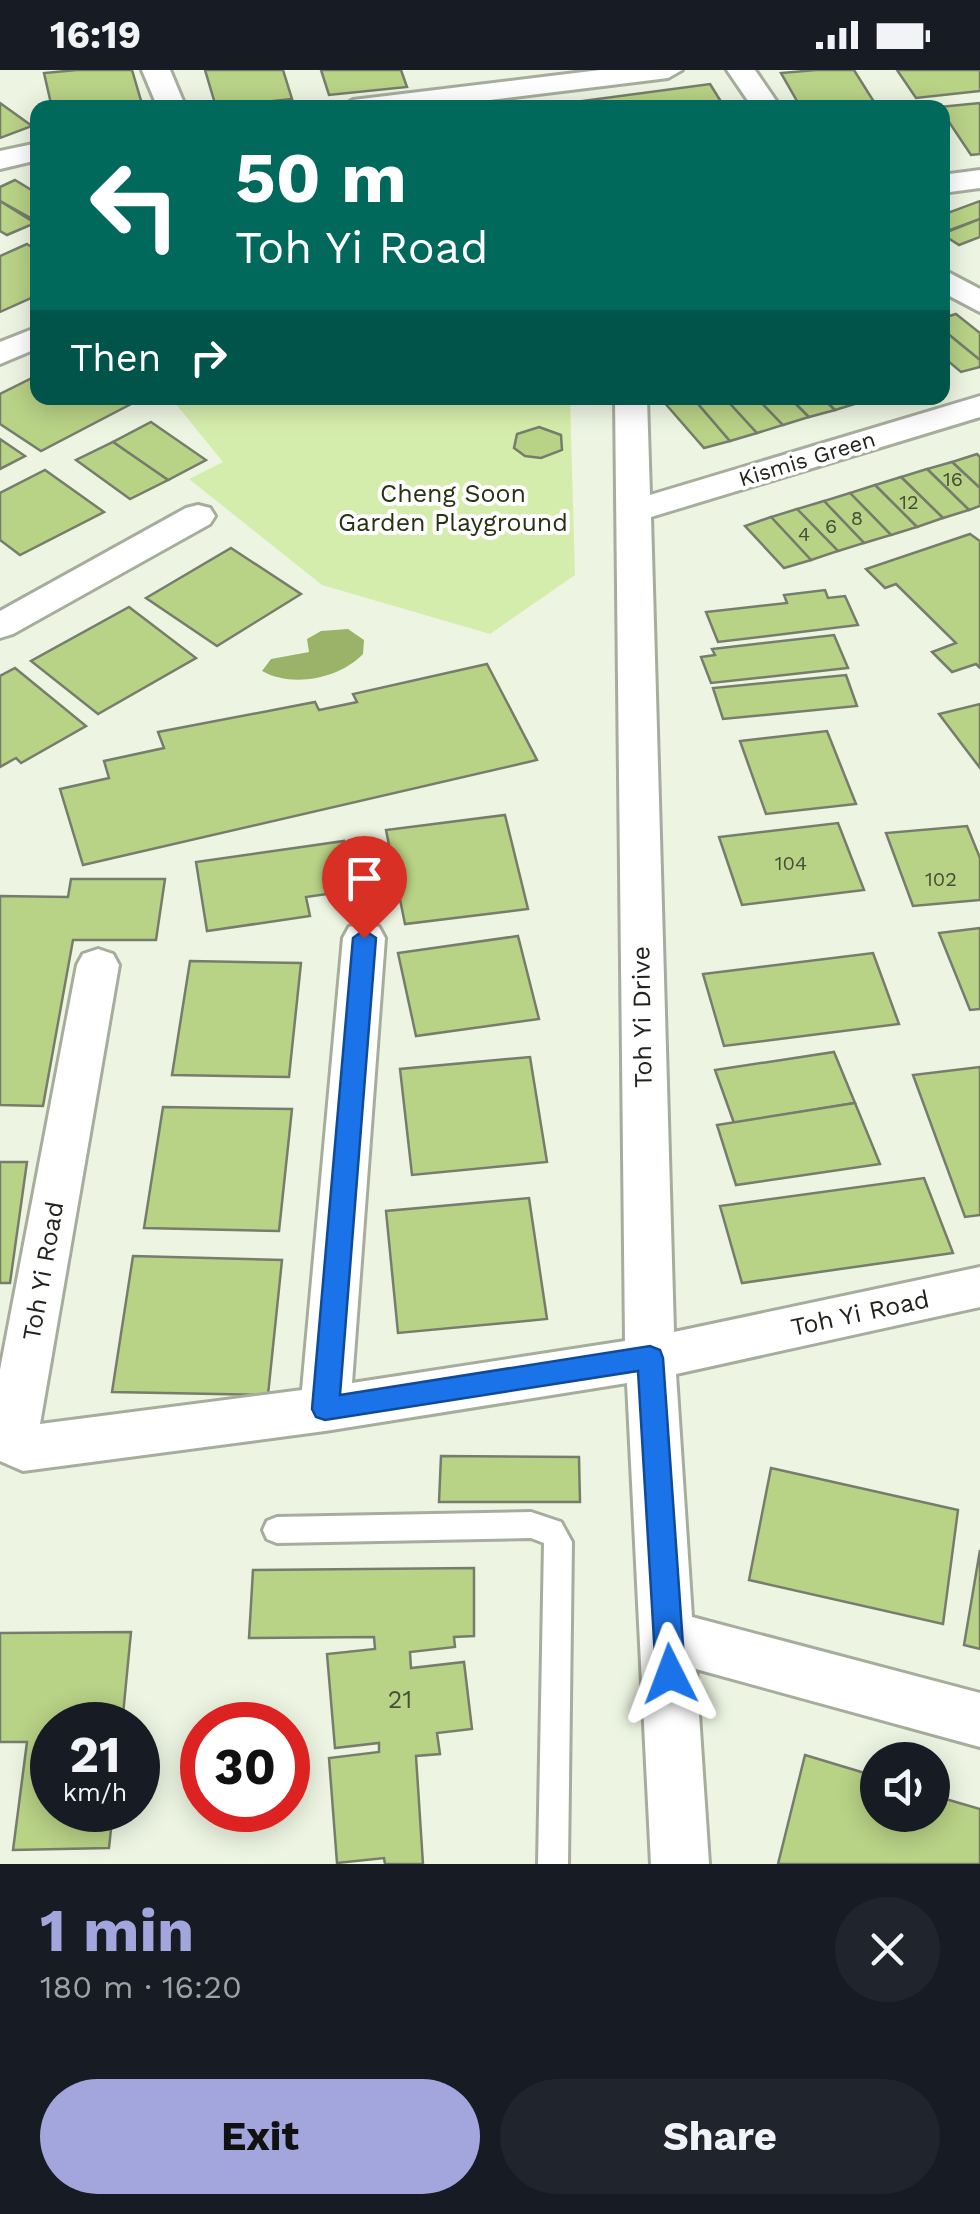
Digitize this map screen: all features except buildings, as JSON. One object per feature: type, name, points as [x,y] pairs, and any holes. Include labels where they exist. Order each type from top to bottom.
[{"type":"street","points":[[156,70],[169,100]]},
{"type":"street","points":[[387,100],[462,82],[668,70]]},
{"type":"street","points":[[741,70],[762,100]]},
{"type":"street","points":[[0,160],[30,153]]},
{"type":"street","points":[[950,183],[980,179]]},
{"type":"street","points":[[950,283],[980,304]]},
{"type":"street","points":[[0,354],[30,340]]},
{"type":"street","name":"Toh Yi Drive","points":[[631,405],[650,1358],[680,1864]]},
{"type":"street","name":"Kismis Green","points":[[633,511],[980,406]]},
{"type":"street","points":[[7,612],[198,516]]},
{"type":"street","points":[[325,1409],[364,938]]},
{"type":"street","name":"Toh Yi Road","points":[[98,965],[15,1421],[14,1445],[23,1448],[66,1444],[325,1409],[650,1358],[980,1287]]},
{"type":"street","points":[[668,1636],[980,1720]]},
{"type":"lane","points":[[278,1530],[531,1525],[549,1528],[556,1535],[554,1864]]},
{"type":"green space","name":"Cheng Soon Garden Playground","points":[[177,405],[570,405],[575,575],[490,634],[322,585],[189,479],[223,462]]},
{"type":"shaded area","points":[[348,629],[364,640],[363,654],[341,670],[301,680],[262,671],[271,659],[309,652],[307,639],[321,631]]},
{"type":"route","points":[[364,938],[325,1409],[650,1358],[670,1674]]}]
